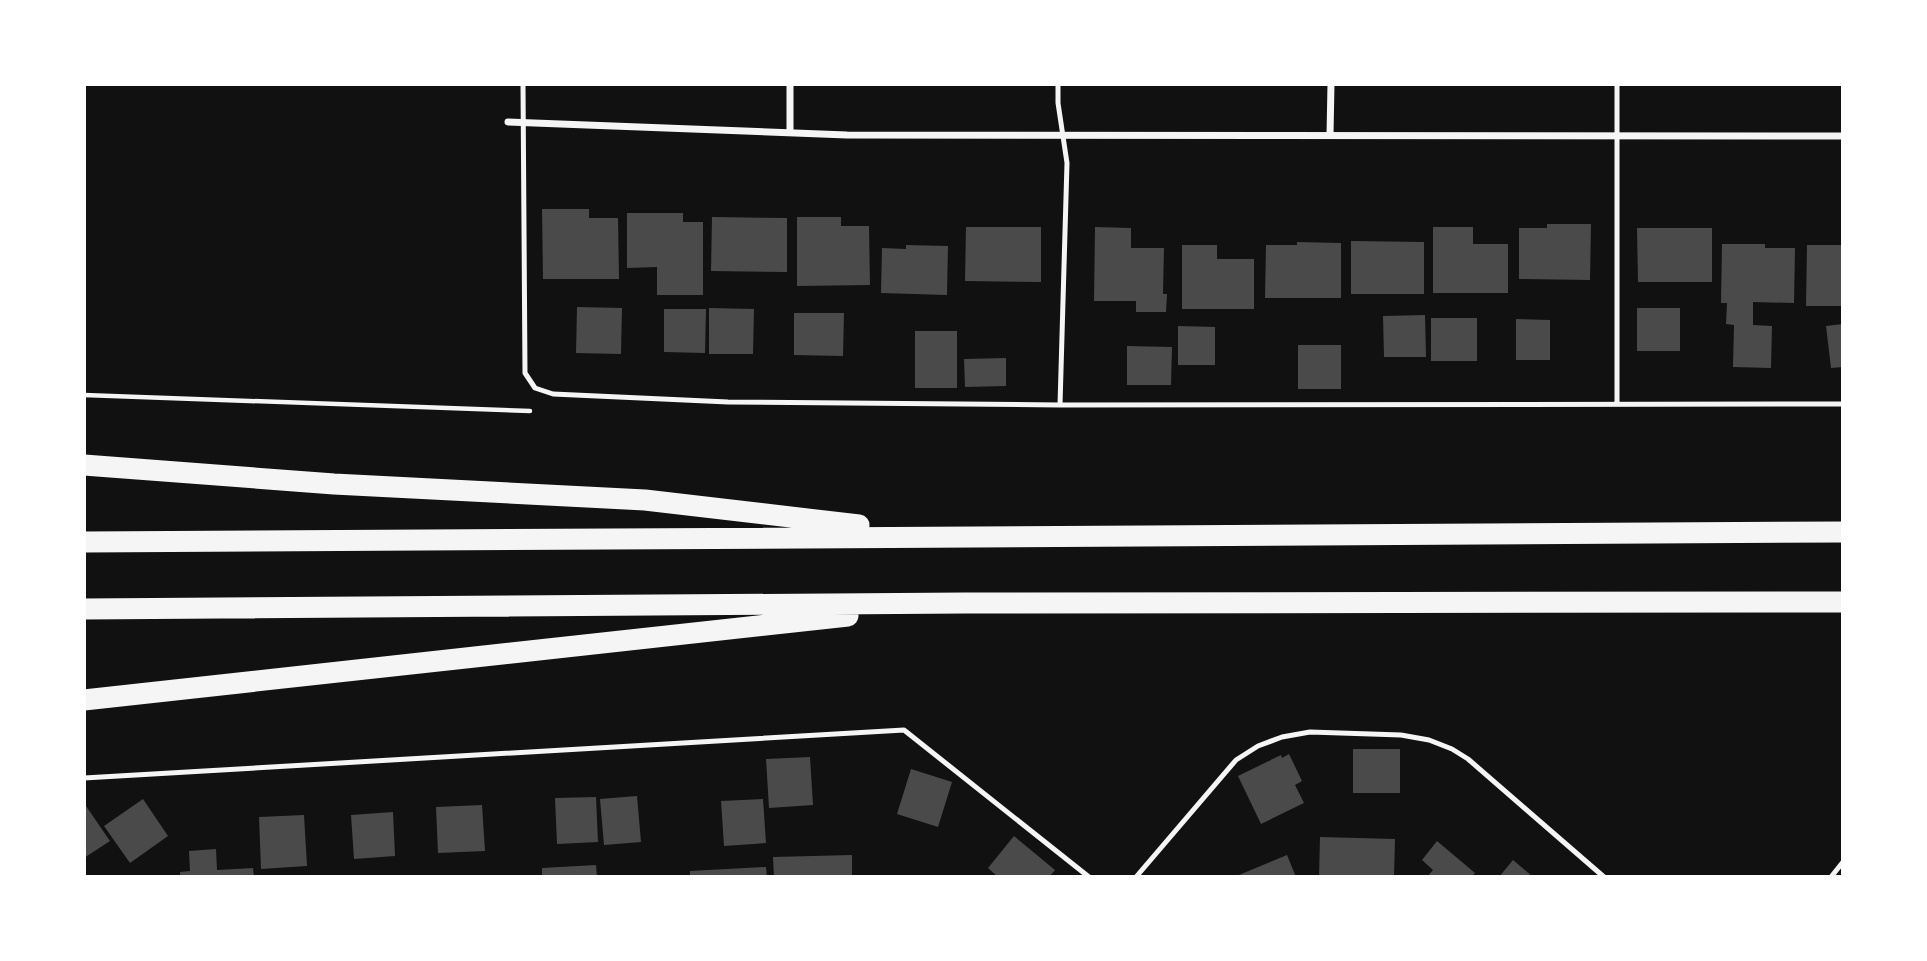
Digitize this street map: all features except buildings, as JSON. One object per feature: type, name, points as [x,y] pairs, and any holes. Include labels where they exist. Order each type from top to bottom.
[{"type":"highway","points":[[84,465],[334,484],[645,500],[952,536]]},
{"type":"highway","points":[[84,542],[1843,532]]},
{"type":"highway","points":[[84,609],[964,603],[1843,602]]},
{"type":"highway","points":[[84,700],[964,603]]},
{"type":"street","points":[[790,84],[790,133]]},
{"type":"street","points":[[1330,135],[1331,84]]},
{"type":"street","points":[[508,122],[790,133],[1843,136]]},
{"type":"lane","points":[[523,84],[525,373],[535,388],[553,394],[728,402],[1060,405],[1843,404]]},
{"type":"lane","points":[[1058,84],[1058,103],[1067,163],[1060,405]]},
{"type":"lane","points":[[1617,84],[1617,404]]},
{"type":"lane","points":[[84,778],[904,730],[1089,877]]},
{"type":"lane","points":[[1136,877],[1236,760],[1258,746],[1282,737],[1310,732],[1401,735],[1429,740],[1452,749],[1468,759],[1604,877]]},
{"type":"lane","points":[[1831,877],[1843,862]]},
{"type":"path","points":[[84,395],[511,410]]}]
